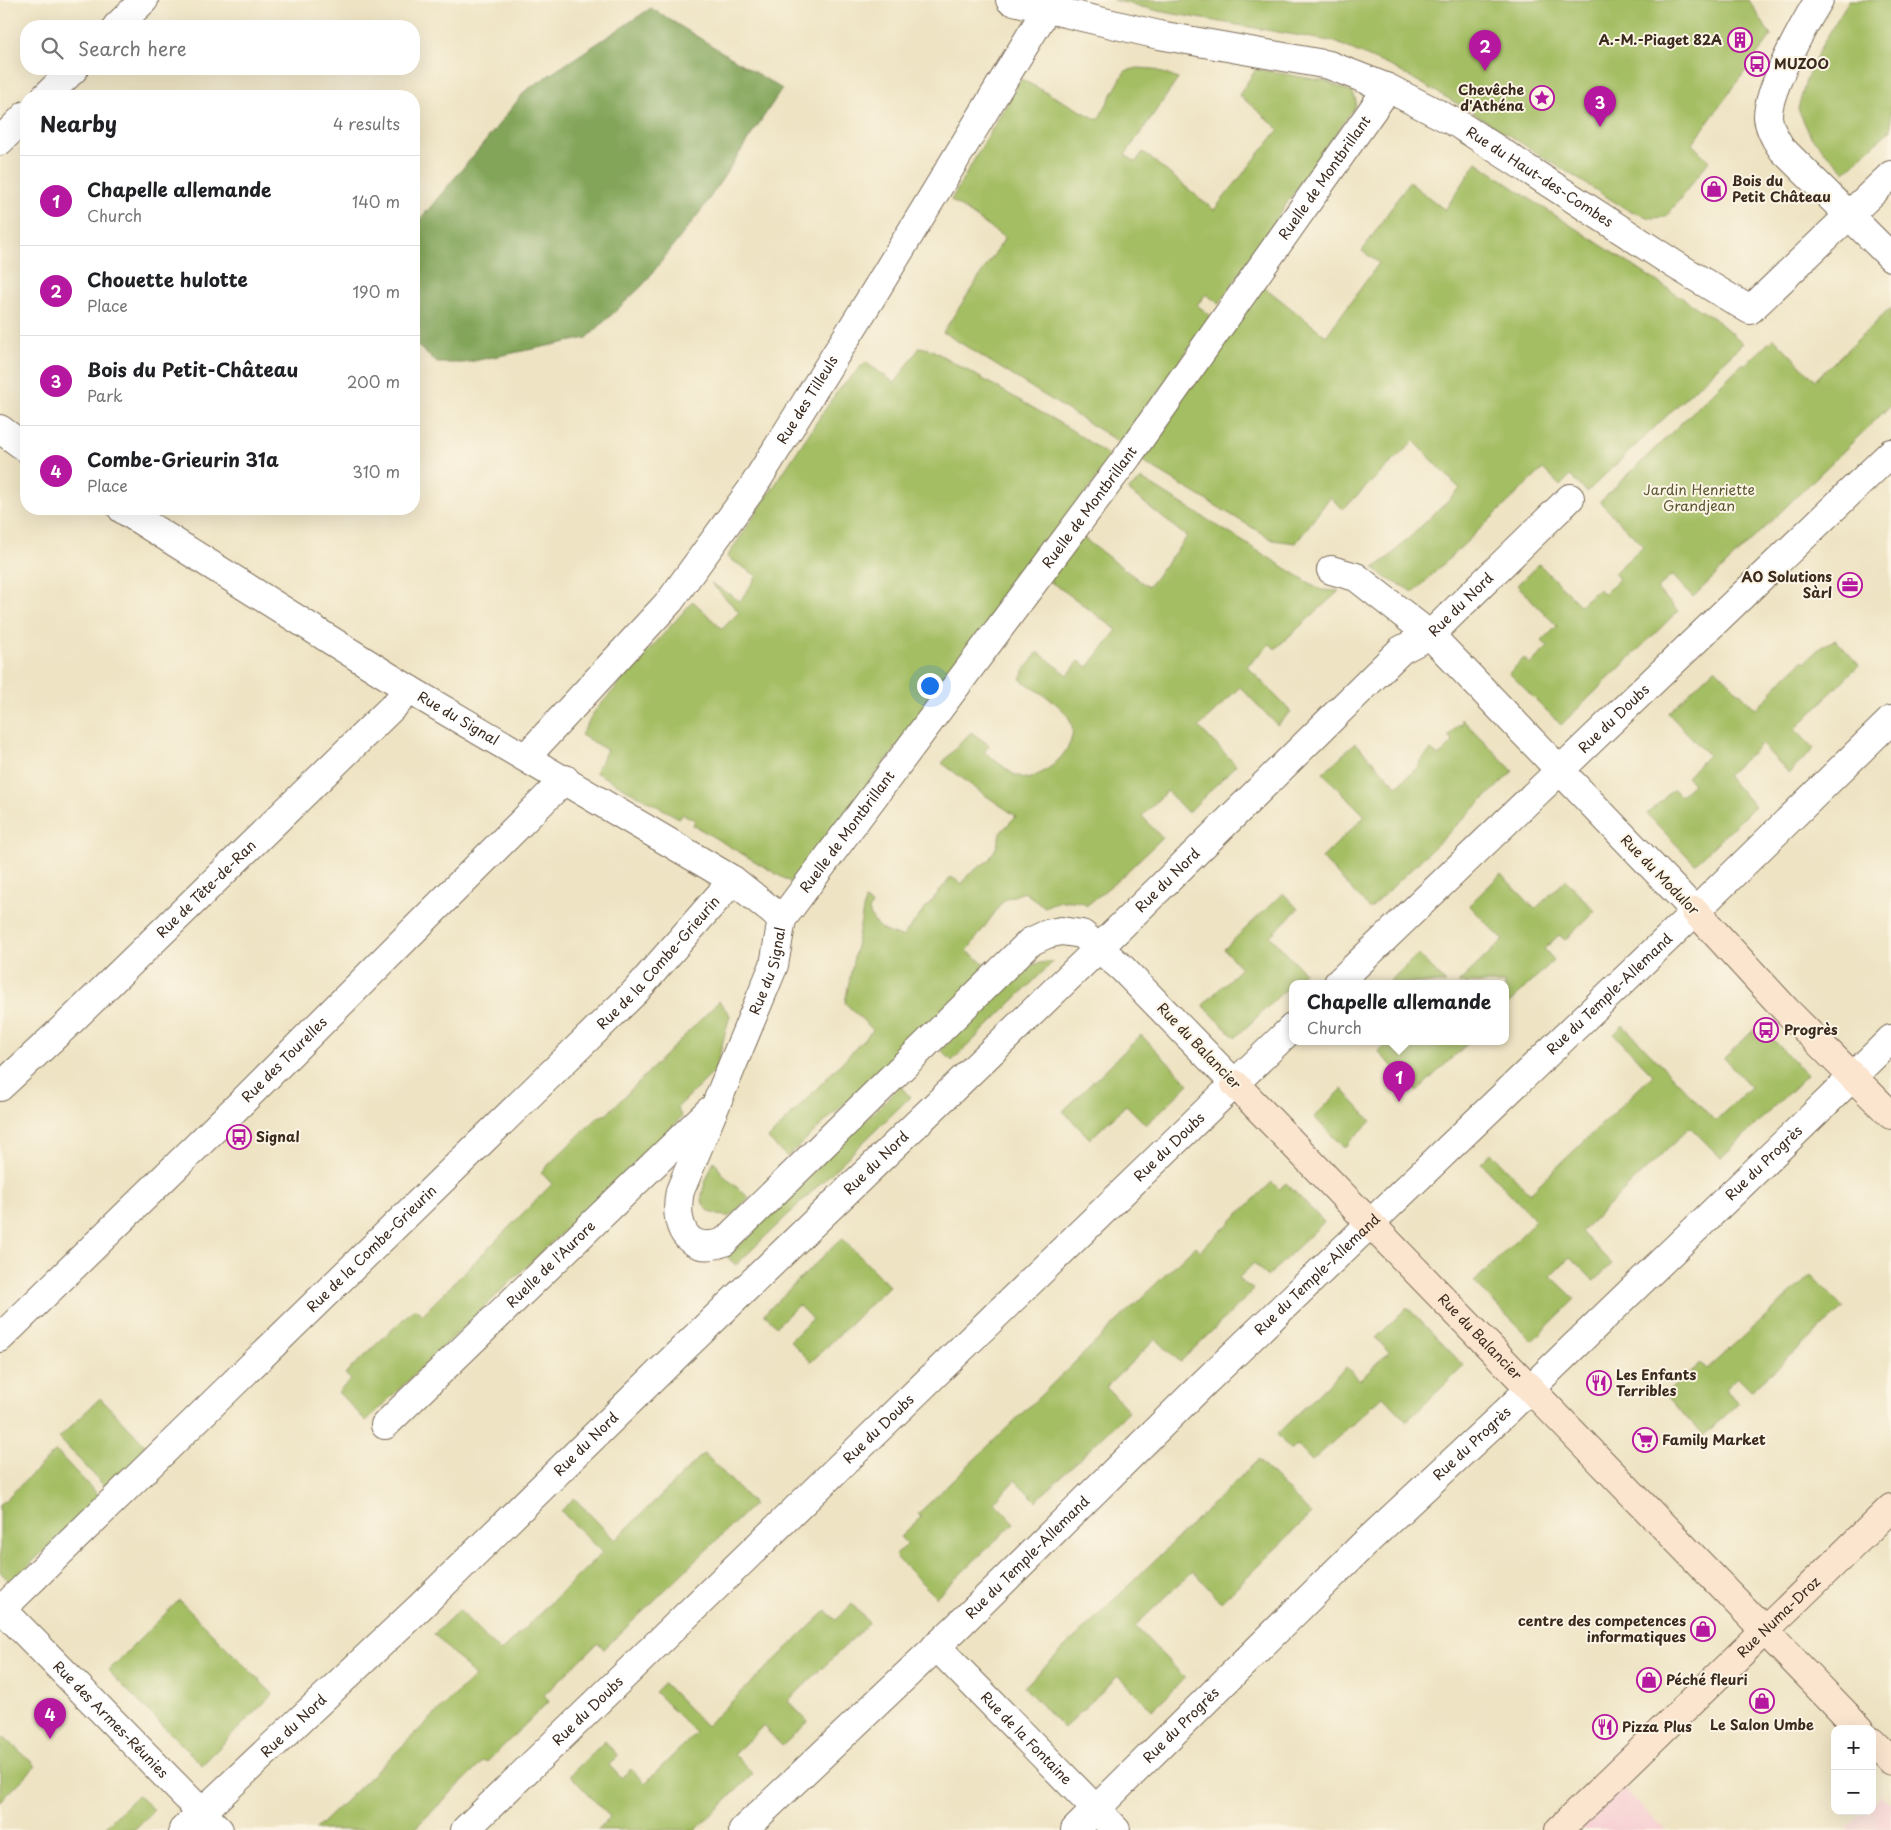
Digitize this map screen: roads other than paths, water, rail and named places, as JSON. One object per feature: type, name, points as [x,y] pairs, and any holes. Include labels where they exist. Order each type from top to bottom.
[{"type":"street","name":"Rue du Haut-des-Combes","points":[[1010,0],[1046,10],[1159,35],[1329,65],[1388,88],[1458,124],[1677,266],[1750,310],[1849,216]]},
{"type":"street","points":[[1819,0],[1796,40],[1773,94],[1768,110],[1770,128],[1782,149],[1891,257]]},
{"type":"street","points":[[123,20],[142,1]]},
{"type":"street","name":"Rue des Tilleuls","points":[[526,757],[670,601],[751,490],[872,298],[1046,10]]},
{"type":"street","points":[[52,90],[68,75]]},
{"type":"street","name":"Ruelle de Montbrillant","points":[[782,919],[1128,456],[1388,88]]},
{"type":"street","points":[[0,141],[20,121]]},
{"type":"street","points":[[1849,216],[1891,175]]},
{"type":"street","points":[[0,429],[20,444]]},
{"type":"street","name":"Rue du Doubs","points":[[1341,980],[1891,453]]},
{"type":"street","name":"Rue du Nord","points":[[202,1824],[682,1350],[1099,948],[1401,650],[1430,635],[1570,498]]},
{"type":"street","name":"Rue du Signal","points":[[132,515],[410,690],[733,880],[782,919],[774,965],[680,1192],[677,1206],[679,1220],[683,1231],[691,1240],[711,1247],[724,1242],[1030,942],[1047,934],[1061,931],[1082,934],[1099,948]]},
{"type":"street","name":"Rue du Modulor","points":[[1331,570],[1356,577],[1430,635],[1695,911],[1786,1010],[1891,1115]]},
{"type":"street","name":"Rue de Tête-de-Ran","points":[[0,1087],[71,1021],[410,690]]},
{"type":"street","name":"Rue du Temple-Allemand","points":[[743,1830],[936,1646],[1204,1383],[1372,1223],[1891,720]]},
{"type":"street","name":"Rue des Tourelles","points":[[0,1338],[240,1104],[565,780]]},
{"type":"street","name":"Rue de la Combe-Grieurin","points":[[1,1610],[635,992],[733,880]]},
{"type":"street","name":"Rue du Balancier","points":[[1099,948],[1122,968],[1372,1223],[1764,1632],[1856,1725]]},
{"type":"street","name":"Rue du Doubs","points":[[465,1830],[1289,1031]]},
{"type":"street","name":"Rue du Progrès","points":[[1075,1830],[1362,1546],[1530,1388],[1891,1039]]},
{"type":"street","name":"Ruelle de l'Aurore","points":[[385,1425],[717,1103]]},
{"type":"street","name":"Rue Numa-Droz","points":[[1559,1830],[1891,1508]]},
{"type":"street","name":"Rue des Armes-Réunies","points":[[1,1610],[202,1824]]},
{"type":"street","name":"Rue de la Fontaine","points":[[936,1646],[1116,1830]]},
{"type":"street","points":[[1876,1745],[1891,1760]]},
{"type":"place","name":"A.-M.-Piaget 82A","points":[[1740,40]]},
{"type":"place","name":"MUZOO","points":[[1757,64]]},
{"type":"place","name":"Chouette hulotte","points":[[1485,71]]},
{"type":"place","name":"Chevêche d'Athéna","points":[[1542,98]]},
{"type":"place","name":"Bois du Petit-Château","points":[[1600,127]]},
{"type":"place","name":"Bois du Petit Château","points":[[1714,189]]},
{"type":"place","name":"AO Solutions Sàrl","points":[[1850,585]]},
{"type":"place","name":"Progrès","points":[[1766,1030]]},
{"type":"place","name":"Chapelle allemande","points":[[1399,1102]]},
{"type":"place","name":"Signal","points":[[239,1137]]},
{"type":"place","name":"Les Enfants Terribles","points":[[1599,1383]]},
{"type":"place","name":"Family Market","points":[[1645,1440]]},
{"type":"place","name":"centre des competences informatiques","points":[[1703,1629]]},
{"type":"place","name":"Péché fleuri","points":[[1649,1680]]},
{"type":"place","name":"Le Salon Umbe","points":[[1762,1701]]},
{"type":"place","name":"Pizza Plus","points":[[1605,1727]]},
{"type":"place","name":"Combe-Grieurin 31a","points":[[50,1739]]},
{"type":"park label","name":"Jardin Henriette Grandjean","points":[[1699,498]]}]
